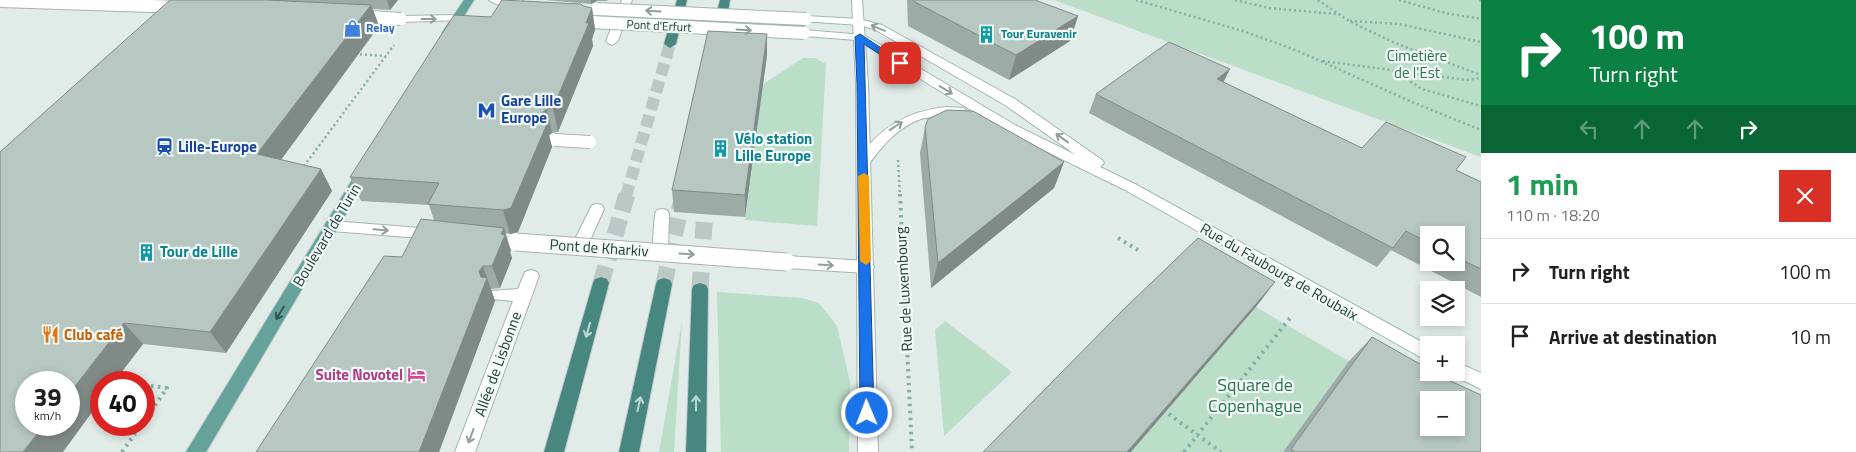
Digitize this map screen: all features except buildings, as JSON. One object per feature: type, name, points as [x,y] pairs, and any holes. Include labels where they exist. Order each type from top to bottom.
[{"type":"highway","points":[[670,44],[682,0]]},
{"type":"highway","points":[[716,45],[725,0]]},
{"type":"highway","points":[[554,452],[601,283]]},
{"type":"highway","points":[[629,452],[664,284]]},
{"type":"highway","points":[[696,452],[700,289]]},
{"type":"main road","points":[[442,42],[469,0]]},
{"type":"main road","points":[[494,0],[535,4]]},
{"type":"main road","points":[[612,41],[627,0]]},
{"type":"main road","points":[[856,0],[860,37],[864,161],[868,452]]},
{"type":"main road","points":[[0,1],[197,8]]},
{"type":"main road","name":"Pont d'Erfurt","points":[[593,8],[859,22]]},
{"type":"main road","points":[[347,16],[401,19],[474,18]]},
{"type":"main road","name":"Pont d'Erfurt","points":[[575,21],[860,37]]},
{"type":"main road","name":"Rue du Faubourg de Roubaix","points":[[859,22],[882,29],[1010,102],[1130,187]]},
{"type":"main road","name":"Rue du Faubourg de Roubaix","points":[[860,37],[999,122],[1130,187],[1420,350]]},
{"type":"main road","points":[[864,161],[880,139],[896,126],[915,116],[934,112],[968,113],[999,122]]},
{"type":"main road","points":[[555,140],[590,142]]},
{"type":"main road","name":"Boulevard de Turin","points":[[196,452],[371,161]]},
{"type":"main road","points":[[579,247],[598,209]]},
{"type":"main road","points":[[660,252],[662,214]]},
{"type":"main road","points":[[332,226],[448,236]]},
{"type":"main road","name":"Pont de Kharkiv","points":[[497,240],[866,267]]},
{"type":"main road","name":"Allée de Lisbonne","points":[[465,452],[531,276]]},
{"type":"main road","points":[[498,295],[524,295]]},
{"type":"main road","points":[[1465,373],[1481,381]]},
{"type":"path","points":[[1136,0],[1246,32],[1320,61],[1481,130]]},
{"type":"path","points":[[1235,0],[1269,8],[1338,14]]},
{"type":"path","points":[[1318,0],[1349,21],[1395,43],[1481,76]]},
{"type":"path","points":[[1398,0],[1437,11],[1481,19]]},
{"type":"path","points":[[1349,21],[1371,19],[1397,23],[1481,42]]},
{"type":"path","points":[[296,166],[305,166],[386,56],[351,54]]},
{"type":"path","points":[[1320,61],[1467,80],[1481,76]]},
{"type":"path","points":[[1407,72],[1411,82],[1422,89],[1481,106]]},
{"type":"path","name":"Rue de Luxembourg","points":[[896,126],[912,452]]},
{"type":"path","points":[[1118,238],[1138,250]]},
{"type":"path","points":[[1184,452],[1290,318]]},
{"type":"path","points":[[155,386],[167,388],[155,405]]},
{"type":"path","points":[[1158,407],[1221,452]]},
{"type":"path","points":[[122,452],[133,436]]},
{"type":"green space","name":"Cimetière de l'Est","points":[[1054,0],[1481,0],[1481,157]]},
{"type":"green space","points":[[803,58],[815,58],[826,64],[817,226],[745,220],[763,84]]},
{"type":"green space","points":[[717,292],[802,298],[819,303],[837,326],[850,382],[849,452],[721,452]]},
{"type":"green space","name":"Square de Copenhague","points":[[1256,307],[1349,361],[1283,452],[1131,452]]},
{"type":"green space","points":[[682,321],[674,452],[659,452]]},
{"type":"green space","points":[[945,321],[1012,372],[944,436],[935,330]]},
{"type":"tunnel","points":[[626,196],[670,44]]},
{"type":"tunnel","points":[[683,196],[684,192]]},
{"type":"tunnel","points":[[601,283],[627,194]]},
{"type":"tunnel","points":[[664,284],[683,194]]},
{"type":"tunnel","points":[[700,289],[706,194]]},
{"type":"slow traffic","points":[[864,176],[866,261]]},
{"type":"place","name":"Relay","points":[[352,28]]},
{"type":"place","name":"Tour Euravenir","points":[[987,34]]},
{"type":"place","name":"Gare Lille Europe","points":[[487,110]]},
{"type":"place","name":"Lille-Europe","points":[[164,147]]},
{"type":"place","name":"Vélo station Lille Europe","points":[[721,148]]},
{"type":"place","name":"Tour de Lille","points":[[146,252]]},
{"type":"place","name":"Club café","points":[[50,335]]},
{"type":"place","name":"Suite Novotel","points":[[417,375]]},
{"type":"route","points":[[867,413],[866,267],[860,37],[900,63]]}]
